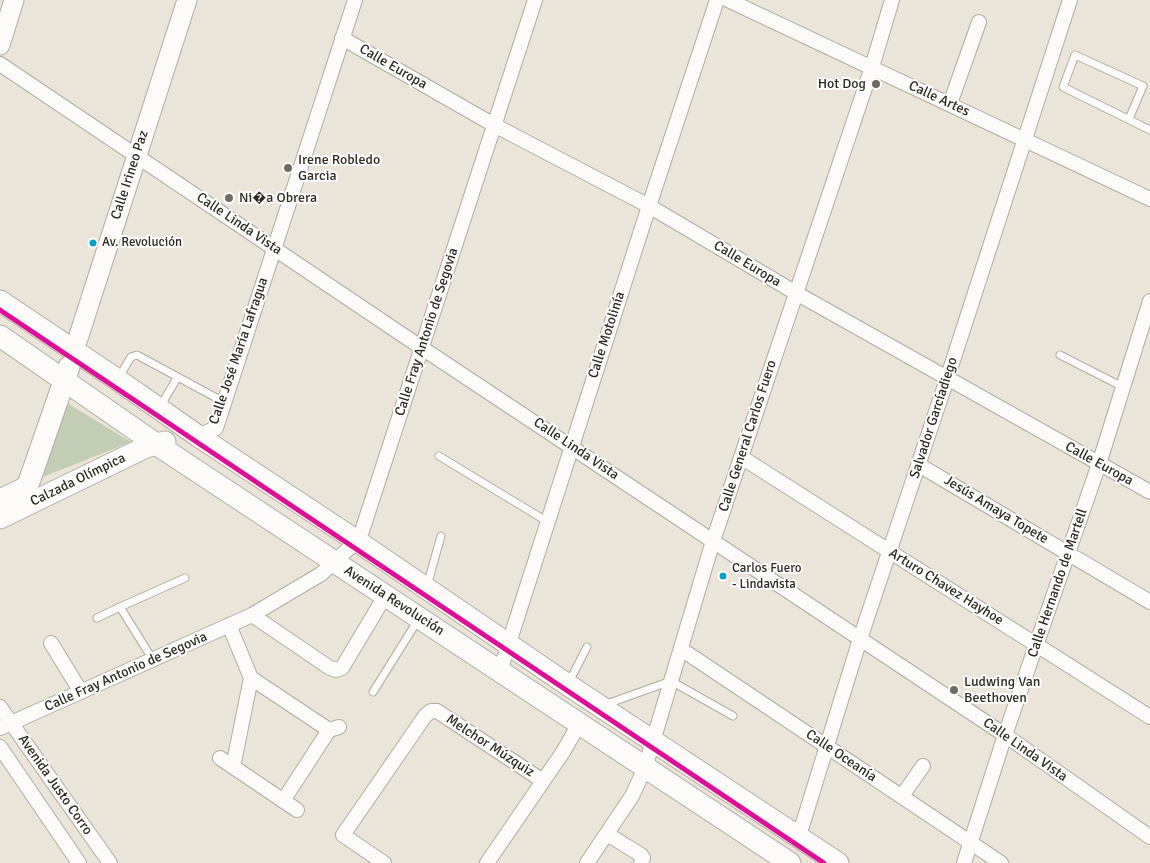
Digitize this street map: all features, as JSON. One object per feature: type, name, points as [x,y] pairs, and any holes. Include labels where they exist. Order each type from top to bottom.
[{"type":"main road","name":"Avenida Revolución","points":[[0,301],[568,685],[838,863]]},
{"type":"main road","name":"Avenida Revolución","points":[[0,336],[156,444],[790,863]]},
{"type":"main road","name":"Calzada Olímpica","points":[[0,500],[25,488],[29,482],[74,351]]},
{"type":"main road","name":"Calzada Olímpica","points":[[0,518],[156,444],[198,436]]},
{"type":"street","points":[[0,45],[14,0]]},
{"type":"street","name":"Calle Irineo Paz","points":[[74,351],[186,0]]},
{"type":"street","name":"Calle José María Lafragua","points":[[198,436],[216,428],[355,0]]},
{"type":"street","name":"Calle Fray Antonio de Segovia","points":[[6,726],[252,614],[321,574],[357,541],[362,531],[535,0]]},
{"type":"street","name":"Calle Motolinía","points":[[500,672],[648,206],[717,0]]},
{"type":"street","name":"Calle Artes","points":[[728,0],[1150,199]]},
{"type":"street","name":"Calle General Carlos Fuero","points":[[587,863],[632,796],[645,768],[713,541],[872,67],[892,0]]},
{"type":"street","name":"Salvador Garcíadiego","points":[[799,836],[860,640],[948,379],[1070,0]]},
{"type":"street","points":[[950,104],[979,22]]},
{"type":"street","name":"Calle Europa","points":[[342,38],[494,125],[648,206],[796,293],[1150,492]]},
{"type":"street","name":"Calle Linda Vista","points":[[0,64],[422,348],[572,446],[1005,736],[1150,837]]},
{"type":"street","name":"Calle Hernando de Martell","points":[[964,863],[1005,736],[1099,464],[1150,301]]},
{"type":"street","name":"Arturo Chavez Hayhoe","points":[[741,457],[1150,717]]},
{"type":"street","name":"Jesús Amaya Topete","points":[[919,465],[1150,602]]},
{"type":"street","points":[[252,614],[330,668],[336,670],[342,668],[385,596]]},
{"type":"street","points":[[230,625],[251,678],[233,767]]},
{"type":"street","points":[[51,643],[81,692]]},
{"type":"street","name":"Calle Oceanía","points":[[681,649],[1002,863]]},
{"type":"street","points":[[251,678],[334,729],[283,801]]},
{"type":"street","name":"Avenida Justo Corro","points":[[0,707],[6,726],[110,863]]},
{"type":"street","name":"Melchor Múzquiz","points":[[384,863],[344,835],[424,716],[431,711],[437,711],[543,781],[579,724]]},
{"type":"street","name":"Avenida Justo Corro","points":[[0,748],[79,863]]},
{"type":"street","points":[[220,758],[296,810]]},
{"type":"street","points":[[902,796],[923,766]]},
{"type":"street","points":[[487,863],[543,781]]},
{"type":"street","points":[[607,834],[641,854],[643,858],[641,863]]},
{"type":"lane","points":[[1129,120],[1143,86],[1075,55],[1063,87],[1129,120],[1150,130]]},
{"type":"lane","points":[[118,380],[131,356],[135,354],[224,402]]},
{"type":"lane","points":[[1060,355],[1123,387]]},
{"type":"lane","points":[[159,409],[177,378]]},
{"type":"lane","points":[[439,456],[548,522]]},
{"type":"lane","points":[[427,589],[441,536]]},
{"type":"lane","points":[[98,618],[185,578]]},
{"type":"lane","points":[[120,607],[153,660]]},
{"type":"lane","points":[[373,692],[410,636],[420,617]]},
{"type":"lane","points":[[568,685],[587,647]]},
{"type":"lane","points":[[601,706],[672,681],[733,716]]},
{"type":"green space","points":[[67,403],[131,442],[43,477]]},
{"type":"transit line","points":[[0,310],[824,863]]},
{"type":"place","name":"Hot Dog","points":[[876,84]]},
{"type":"place","name":"Irene Robledo Garcia","points":[[288,168]]},
{"type":"place","name":"Ni�a Obrera","points":[[229,198]]},
{"type":"place","name":"Av. Revolución","points":[[93,243]]},
{"type":"place","name":"Carlos Fuero - Lindavista","points":[[723,576]]},
{"type":"place","name":"Ludwing Van Beethoven","points":[[954,690]]}]
